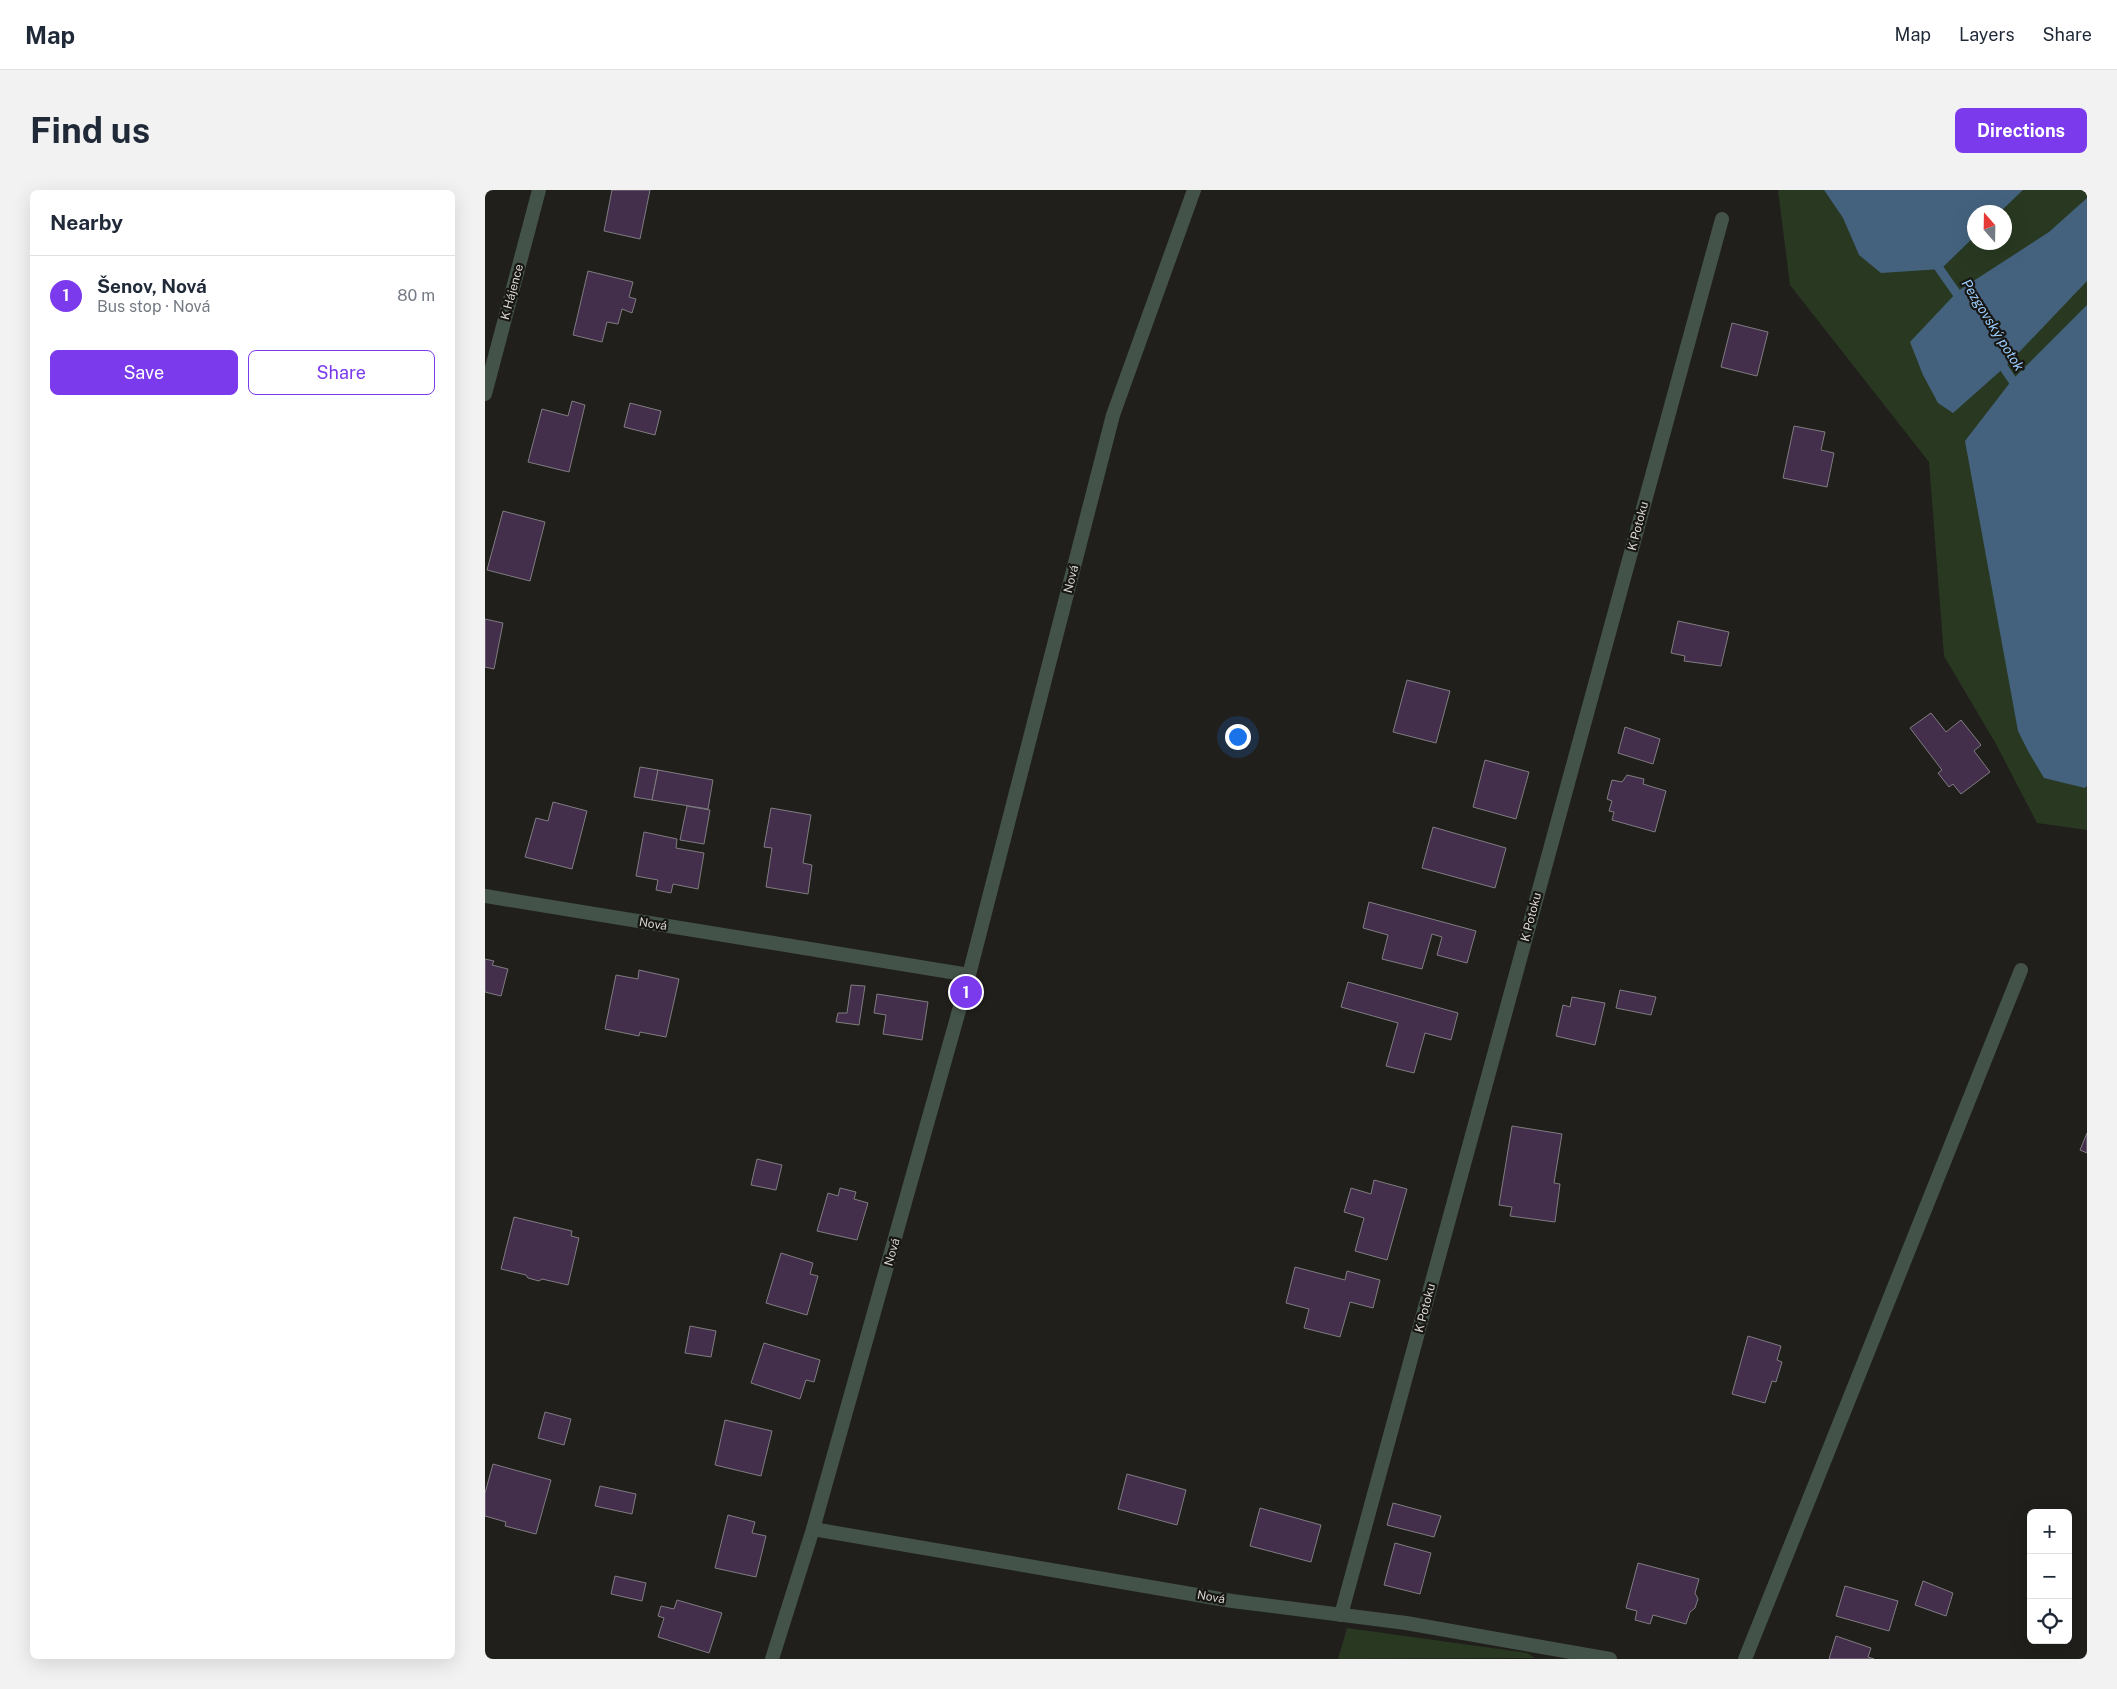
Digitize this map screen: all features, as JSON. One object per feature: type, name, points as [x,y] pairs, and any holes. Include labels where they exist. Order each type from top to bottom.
[{"type":"street","name":"K Hájence","points":[[485,394],[539,190]]},
{"type":"street","name":"Nová","points":[[772,1659],[813,1529],[969,975],[1113,415],[1194,190]]},
{"type":"street","name":"K Potoku","points":[[1341,1615],[1722,219]]},
{"type":"street","name":"Nová","points":[[485,896],[969,975]]},
{"type":"street","points":[[1745,1659],[2021,970]]},
{"type":"street","name":"Nová","points":[[813,1529],[1232,1600],[1406,1623],[1610,1659]]},
{"type":"green space","points":[[1778,190],[1824,190],[1843,218],[1859,255],[1941,269],[1967,244],[1967,250],[2012,250],[2012,205],[2007,205],[2023,190],[2087,190],[2087,830],[2037,823],[1996,744],[1944,656],[1929,462],[1790,285]]},
{"type":"green space","points":[[1347,1628],[1527,1653],[1535,1658],[1338,1659]]},
{"type":"water","points":[[1824,190],[2023,190],[2007,205],[1967,205],[1967,244],[1941,269],[1881,273],[1859,255],[1843,218]]},
{"type":"water","points":[[2087,198],[2087,281],[2006,366],[1953,413],[1938,403],[1923,375],[1910,342],[1958,291],[2049,232]]},
{"type":"water","points":[[2087,305],[2087,786],[2085,788],[2044,778],[2018,731],[1965,441],[2012,380]]},
{"type":"building","points":[[612,190],[650,190],[640,239],[604,231]]},
{"type":"building","points":[[588,271],[633,282],[629,297],[636,299],[632,313],[622,309],[618,324],[607,322],[602,342],[573,335]]},
{"type":"building","points":[[1732,323],[1768,332],[1757,376],[1721,367]]},
{"type":"building","points":[[572,401],[585,405],[569,472],[528,462],[542,409],[568,416]]},
{"type":"building","points":[[630,403],[661,411],[655,435],[624,427]]},
{"type":"building","points":[[1794,426],[1825,432],[1821,450],[1834,453],[1827,487],[1783,478]]},
{"type":"building","points":[[503,511],[545,522],[530,581],[487,570]]},
{"type":"building","points":[[485,619],[503,623],[494,669],[485,667]]},
{"type":"building","points":[[1678,621],[1729,632],[1721,666],[1684,661],[1685,656],[1671,653]]},
{"type":"building","points":[[1407,680],[1450,691],[1436,743],[1393,732]]},
{"type":"building","points":[[1931,713],[1946,732],[1961,720],[1981,745],[1974,751],[1990,772],[1961,794],[1953,784],[1949,787],[1938,773],[1942,770],[1910,728]]},
{"type":"building","points":[[1625,727],[1660,739],[1653,764],[1618,753]]},
{"type":"building","points":[[1485,760],[1529,772],[1516,819],[1473,807]]},
{"type":"building","points":[[640,767],[658,770],[652,800],[634,797]]},
{"type":"building","points":[[658,770],[713,780],[708,809],[652,800]]},
{"type":"building","points":[[1627,775],[1644,779],[1643,784],[1666,791],[1655,832],[1612,820],[1614,812],[1609,811],[1612,801],[1607,799],[1612,780],[1622,782]]},
{"type":"building","points":[[553,802],[587,811],[572,869],[525,857],[536,818],[548,821]]},
{"type":"building","points":[[687,806],[710,810],[704,844],[680,840]]},
{"type":"building","points":[[771,808],[811,815],[803,863],[812,865],[808,894],[766,887],[772,848],[764,847]]},
{"type":"building","points":[[1433,827],[1506,848],[1495,888],[1422,868]]},
{"type":"building","points":[[644,832],[677,839],[676,848],[704,853],[698,889],[673,884],[671,893],[656,890],[658,880],[636,876]]},
{"type":"building","points":[[1369,902],[1476,931],[1467,963],[1437,955],[1442,937],[1432,934],[1422,969],[1382,959],[1388,935],[1363,928]]},
{"type":"building","points":[[485,959],[494,961],[492,965],[508,969],[501,996],[485,992]]},
{"type":"building","points":[[639,970],[679,979],[666,1037],[640,1032],[639,1036],[605,1029],[616,975],[638,979]]},
{"type":"building","points":[[1348,982],[1458,1013],[1451,1040],[1425,1033],[1414,1073],[1386,1066],[1398,1023],[1341,1007]]},
{"type":"building","points":[[851,985],[865,986],[859,1025],[836,1022],[838,1013],[847,1013]]},
{"type":"building","points":[[1620,990],[1656,997],[1651,1015],[1616,1008]]},
{"type":"building","points":[[877,994],[928,1002],[922,1040],[883,1034],[886,1015],[874,1013]]},
{"type":"building","points":[[1572,997],[1605,1003],[1595,1045],[1556,1036],[1563,1005],[1570,1007]]},
{"type":"building","points":[[1512,1126],[1562,1134],[1554,1183],[1560,1184],[1555,1222],[1510,1216],[1512,1207],[1499,1205]]},
{"type":"building","points":[[2087,1133],[2087,1153],[2080,1150]]},
{"type":"building","points":[[757,1159],[782,1165],[776,1190],[751,1185]]},
{"type":"building","points":[[1374,1180],[1407,1189],[1387,1260],[1355,1251],[1364,1218],[1344,1212],[1351,1188],[1371,1194]]},
{"type":"building","points":[[840,1188],[856,1192],[854,1199],[868,1203],[857,1240],[817,1231],[828,1193],[838,1196]]},
{"type":"building","points":[[514,1217],[572,1231],[571,1236],[579,1238],[568,1285],[542,1279],[539,1281],[528,1278],[526,1275],[501,1269]]},
{"type":"building","points":[[781,1253],[813,1263],[810,1274],[818,1276],[807,1315],[766,1303]]},
{"type":"building","points":[[1295,1267],[1345,1280],[1347,1271],[1380,1280],[1373,1308],[1350,1302],[1340,1337],[1304,1328],[1309,1309],[1286,1303]]},
{"type":"building","points":[[690,1326],[716,1331],[711,1357],[685,1353]]},
{"type":"building","points":[[1748,1336],[1781,1346],[1777,1360],[1782,1362],[1776,1382],[1772,1381],[1765,1403],[1732,1394]]},
{"type":"building","points":[[764,1343],[820,1360],[814,1382],[806,1380],[800,1399],[751,1383]]},
{"type":"building","points":[[545,1412],[571,1419],[564,1445],[538,1438]]},
{"type":"building","points":[[725,1420],[772,1431],[761,1476],[715,1465]]},
{"type":"building","points":[[493,1464],[551,1480],[536,1534],[505,1526],[506,1522],[485,1516],[485,1493]]},
{"type":"building","points":[[1127,1474],[1186,1490],[1177,1525],[1118,1509]]},
{"type":"building","points":[[600,1486],[636,1494],[632,1514],[595,1506]]},
{"type":"building","points":[[1393,1503],[1441,1516],[1434,1537],[1387,1525]]},
{"type":"building","points":[[1260,1508],[1321,1525],[1311,1562],[1250,1546]]},
{"type":"building","points":[[728,1515],[755,1522],[752,1533],[766,1536],[756,1577],[715,1568]]},
{"type":"building","points":[[1395,1543],[1431,1553],[1420,1594],[1384,1585]]},
{"type":"building","points":[[1638,1563],[1699,1579],[1695,1593],[1698,1599],[1695,1608],[1690,1612],[1686,1624],[1653,1615],[1650,1624],[1635,1620],[1637,1611],[1626,1608]]},
{"type":"building","points":[[615,1576],[646,1583],[642,1601],[611,1594]]},
{"type":"building","points":[[1923,1581],[1953,1593],[1946,1616],[1915,1605]]},
{"type":"building","points":[[1845,1586],[1898,1601],[1889,1631],[1836,1616]]},
{"type":"building","points":[[677,1600],[722,1613],[709,1653],[658,1637],[664,1618],[658,1616],[661,1606],[674,1609]]},
{"type":"building","points":[[1836,1636],[1871,1648],[1868,1657],[1874,1659],[1829,1659]]},
{"type":"waterway","name":"Pezgovský potok","points":[[1934,261],[1962,301]]},
{"type":"waterway","name":"Pezgovský potok","points":[[1998,359],[2019,390]]},
{"type":"place","name":"Šenov, Nová","points":[[966,992]]}]
